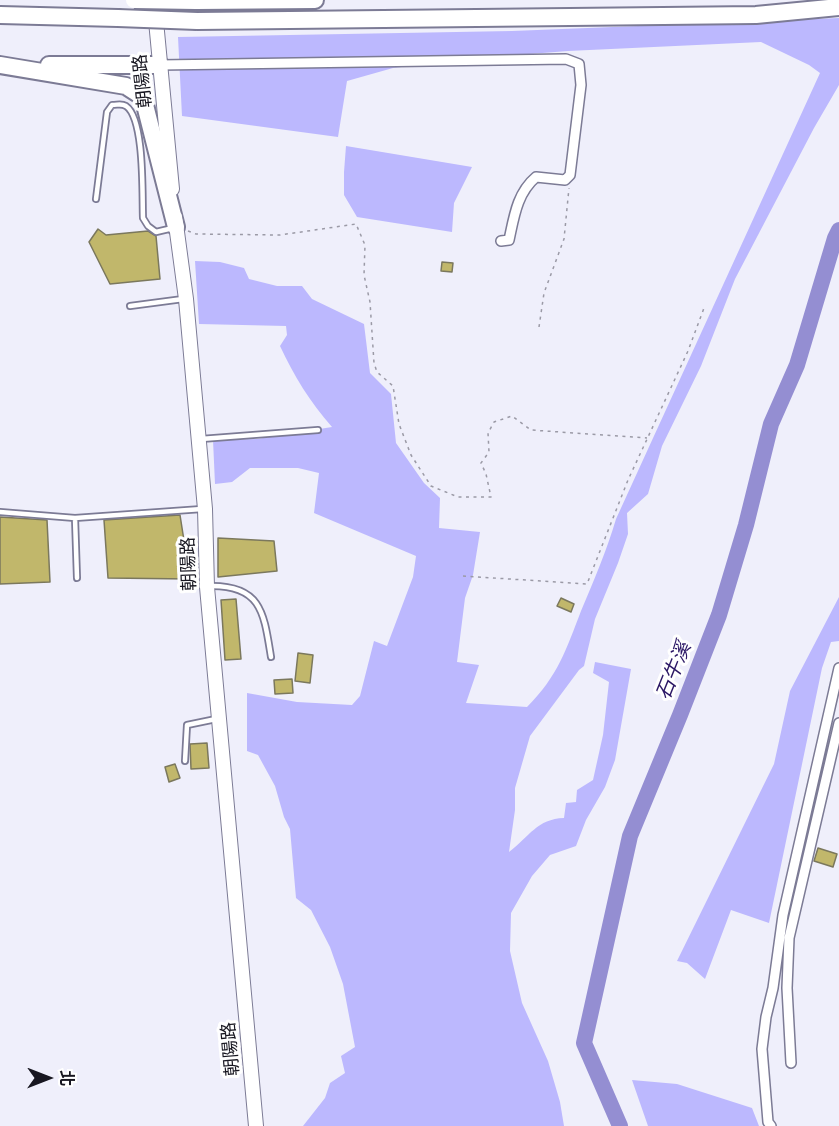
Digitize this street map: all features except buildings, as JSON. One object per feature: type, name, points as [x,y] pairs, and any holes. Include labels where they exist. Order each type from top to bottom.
[{"type":"highway","points":[[134,0],[315,0]]},
{"type":"highway","points":[[0,15],[197,21],[756,15],[839,7]]},
{"type":"highway","points":[[0,65],[160,65]]},
{"type":"highway","points":[[0,65],[126,86],[143,97],[176,227]]},
{"type":"main road","name":"朝陽路","points":[[154,0],[176,227],[186,299],[205,509],[207,586],[256,1126]]},
{"type":"street","points":[[160,65],[566,59],[579,64],[581,85],[570,175],[565,180],[536,177],[528,184],[516,204],[509,240],[501,241]]},
{"type":"street","points":[[771,1126],[768,1122],[762,1049],[766,1017],[773,988],[783,915],[839,668]]},
{"type":"street","points":[[791,1063],[787,988],[789,938],[839,723]]},
{"type":"lane","points":[[96,199],[107,112],[112,105],[122,104],[129,108],[140,139],[143,218],[156,232],[176,227]]},
{"type":"lane","points":[[130,306],[186,299]]},
{"type":"lane","points":[[198,439],[318,429]]},
{"type":"lane","points":[[0,512],[75,518],[205,509]]},
{"type":"lane","points":[[75,518],[77,578]]},
{"type":"lane","points":[[207,586],[228,586],[247,593],[265,617],[271,657]]},
{"type":"lane","points":[[185,761],[187,725],[219,718]]},
{"type":"path","points":[[539,327],[544,293],[564,239],[570,175]]},
{"type":"path","points":[[176,227],[196,234],[280,235],[356,224],[365,245],[364,275],[370,302],[374,363],[377,372],[393,386],[399,423],[411,455],[431,486],[458,497],[491,498],[482,463],[489,452],[488,433],[494,422],[504,417],[512,416],[531,429],[647,438]]},
{"type":"path","points":[[463,576],[587,584],[647,438],[688,351],[704,308]]},
{"type":"shaded area","points":[[839,18],[839,85],[735,279],[701,366],[662,446],[648,494],[627,513],[628,534],[595,619],[584,666],[530,736],[515,788],[515,810],[509,852],[540,825],[547,821],[564,818],[566,803],[576,802],[577,790],[593,780],[603,735],[609,682],[593,673],[595,662],[631,669],[615,760],[605,787],[586,820],[576,846],[550,855],[532,876],[511,913],[510,951],[522,1003],[548,1061],[560,1102],[564,1126],[303,1126],[325,1098],[330,1083],[345,1073],[341,1056],[355,1047],[343,984],[330,947],[311,910],[296,898],[290,829],[275,786],[258,755],[247,751],[247,693],[297,702],[352,705],[360,696],[374,641],[387,646],[413,577],[416,556],[314,513],[319,473],[298,468],[250,468],[232,482],[215,484],[213,440],[257,439],[332,427],[303,388],[280,346],[287,335],[286,326],[199,324],[195,261],[220,262],[244,268],[249,279],[277,286],[302,286],[312,299],[364,324],[370,373],[391,394],[396,443],[424,483],[440,498],[439,528],[480,532],[473,575],[465,598],[457,662],[479,665],[466,703],[527,707],[554,673],[565,650],[609,542],[616,519],[820,73],[809,65],[761,42],[568,51],[393,68],[347,81],[338,137],[182,116],[178,37],[512,31]]},
{"type":"shaded area","points":[[346,146],[472,167],[454,203],[452,232],[357,217],[344,195]]},
{"type":"shaded area","points":[[839,597],[839,641],[831,642],[822,668],[769,923],[731,910],[705,979],[687,963],[677,961],[774,764],[790,691]]},
{"type":"shaded area","points":[[632,1080],[677,1084],[752,1108],[759,1126],[648,1126]]},
{"type":"waterway","name":"石牛溪","points":[[620,1126],[584,1043],[630,836],[719,615],[746,525],[771,424],[797,365],[839,230]]}]
